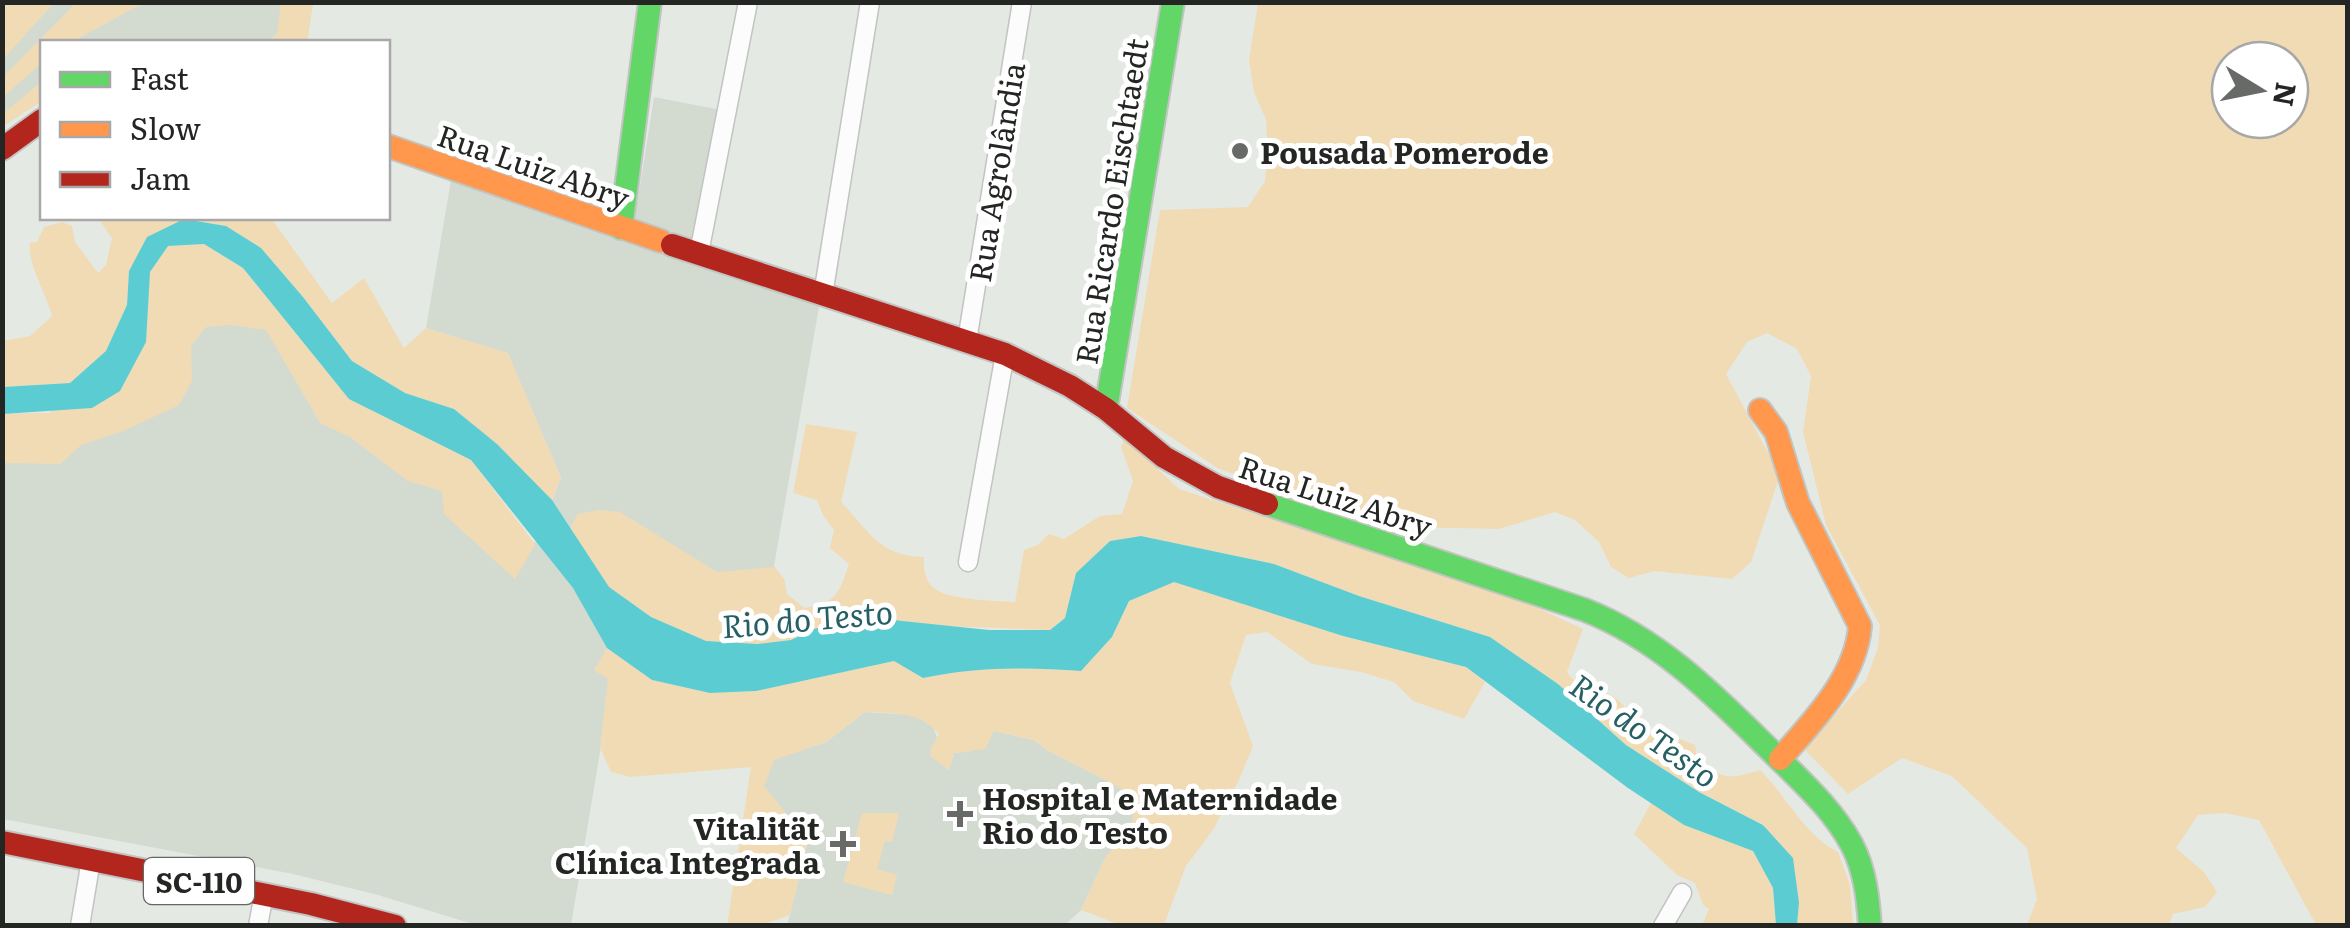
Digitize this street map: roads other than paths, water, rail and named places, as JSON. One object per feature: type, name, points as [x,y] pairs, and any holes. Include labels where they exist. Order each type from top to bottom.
[{"type":"street","points":[[620,228],[650,2]]},
{"type":"street","points":[[699,253],[748,2]]},
{"type":"street","points":[[823,295],[870,2]]},
{"type":"street","name":"Rua Agrolândia","points":[[967,341],[1022,2]]},
{"type":"street","name":"Rua Ricardo Eischtaedt","points":[[1106,409],[1173,2]]},
{"type":"street","points":[[2,148],[40,121]]},
{"type":"street","name":"Rua Luiz Abry","points":[[390,147],[620,228],[1005,354],[1045,372],[1106,409],[1164,457],[1218,487],[1616,623],[1694,677],[1822,802],[1854,843],[1870,895],[1870,926]]},
{"type":"street","points":[[968,562],[1005,354]]},
{"type":"street","points":[[1760,410],[1781,434],[1794,494],[1861,635],[1820,710],[1780,759]]},
{"type":"street","name":"SC-110","points":[[2,842],[264,894],[330,917],[395,926]]},
{"type":"street","points":[[80,926],[91,860]]},
{"type":"street","points":[[1663,926],[1682,893]]},
{"type":"street","points":[[258,926],[264,894]]},
{"type":"water","points":[[190,220],[226,226],[261,248],[352,361],[405,393],[454,409],[497,444],[552,500],[609,587],[651,617],[706,641],[757,644],[791,640],[846,621],[883,619],[989,630],[1050,630],[1065,618],[1076,573],[1110,541],[1141,536],[1274,564],[1359,596],[1490,637],[1558,684],[1626,745],[1699,792],[1763,825],[1793,858],[1799,903],[1797,925],[1776,925],[1773,888],[1753,851],[1684,825],[1466,667],[1343,636],[1174,582],[1129,601],[1112,637],[1081,671],[1002,669],[923,678],[894,661],[756,691],[710,693],[652,680],[607,648],[573,588],[471,460],[349,399],[243,268],[204,244],[168,246],[150,272],[146,342],[120,391],[92,408],[3,414],[3,387],[70,383],[106,351],[127,305],[129,271],[147,237]]},
{"type":"place","name":"Pousada Pomerode","points":[[1240,151]]},
{"type":"place","name":"Hospital e Maternidade Rio do Testo","points":[[960,814]]},
{"type":"place","name":"Vitalität Clínica Integrada","points":[[843,844]]},
{"type":"water label","name":"Rio do Testo","points":[[807,617]]},
{"type":"water label","name":"Rio do Testo","points":[[1645,729]]}]
